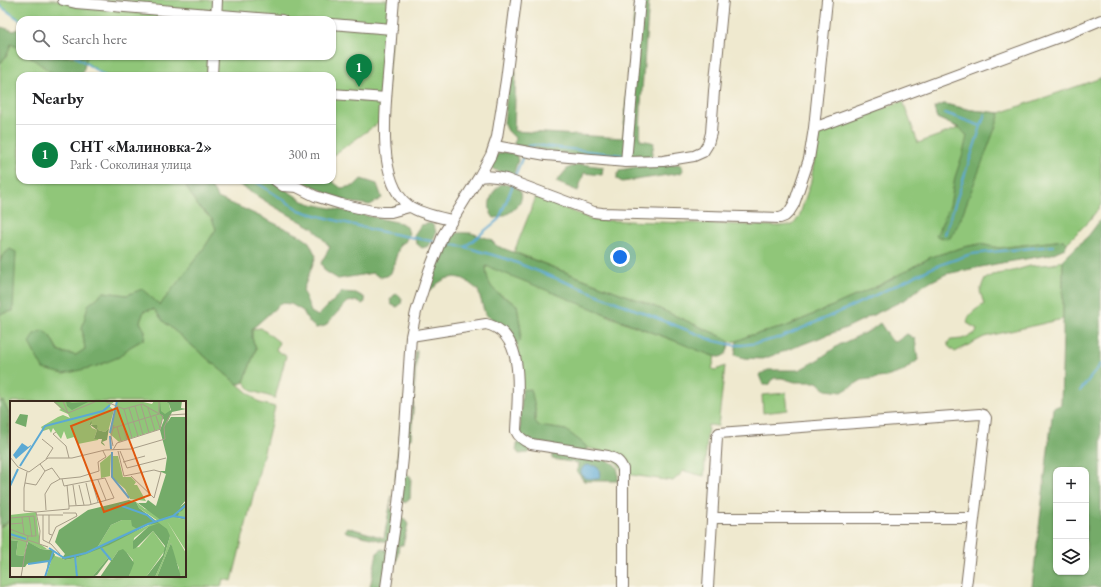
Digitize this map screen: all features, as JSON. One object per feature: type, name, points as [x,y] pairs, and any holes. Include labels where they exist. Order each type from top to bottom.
[{"type":"street","points":[[63,0],[76,3],[206,16]]},
{"type":"street","points":[[216,16],[218,0]]},
{"type":"street","points":[[394,0],[384,119],[386,153],[390,175],[399,196],[409,206],[424,213],[451,220]]},
{"type":"street","points":[[386,587],[403,458],[411,336],[416,312],[429,271],[443,235],[479,177],[491,155],[497,137],[516,0]]},
{"type":"street","points":[[626,162],[640,0]]},
{"type":"street","points":[[494,146],[546,155],[626,162],[663,161],[694,156],[703,152],[708,144],[711,133],[723,0]]},
{"type":"street","points":[[479,177],[491,176],[506,179],[594,212],[780,218],[785,216],[794,204],[809,159],[814,128],[827,0]]},
{"type":"street","points":[[814,128],[1070,33],[1101,20]]},
{"type":"street","points":[[336,24],[392,29]]},
{"type":"street","points":[[212,72],[213,60]]},
{"type":"street","points":[[336,94],[386,98]]},
{"type":"street","points":[[280,184],[283,186],[297,187],[315,196],[341,204],[372,211],[391,212],[409,206]]},
{"type":"street","points":[[411,336],[486,324],[493,325],[504,334],[508,340],[513,349],[516,362],[518,384],[516,431],[518,435],[531,444],[608,456],[620,462],[623,470],[623,587]]},
{"type":"street","points":[[708,587],[717,437],[719,433],[980,414],[984,415],[986,418],[966,587]]},
{"type":"street","points":[[712,518],[974,518]]},
{"type":"green space","points":[[0,0],[394,0],[384,119],[336,153],[336,72],[99,72],[81,60],[336,60],[336,16],[16,17],[0,6]]},
{"type":"green space","points":[[635,0],[649,0],[641,103],[640,140],[654,143],[651,159],[572,155],[514,145],[515,138],[508,131],[504,123],[509,72],[513,70],[516,72],[514,131],[623,138]]},
{"type":"green space","points":[[1,27],[14,31],[16,30],[16,47],[11,44],[7,55],[0,64]]},
{"type":"green space","points":[[11,43],[16,46],[16,60],[34,60],[51,72],[16,72],[16,184],[186,184],[198,206],[212,219],[216,229],[205,248],[160,305],[127,295],[104,292],[82,328],[85,349],[76,355],[59,352],[50,336],[43,369],[119,357],[130,347],[144,339],[145,331],[140,322],[144,311],[154,309],[163,321],[260,403],[275,407],[232,581],[223,579],[221,587],[0,587],[0,527],[10,521],[10,577],[186,577],[186,401],[10,401],[10,464],[9,462],[3,401],[0,401],[0,314],[13,311],[2,256],[0,262],[0,64],[7,55]]},
{"type":"green space","points":[[34,60],[86,60],[83,72],[51,72]]},
{"type":"green space","points":[[1101,78],[1101,205],[1089,221],[1067,243],[1064,240],[999,248],[980,244],[964,247],[931,257],[880,285],[785,327],[729,342],[725,338],[651,305],[514,252],[536,197],[594,220],[777,226],[793,225],[799,217],[811,181],[818,136],[824,130],[903,101],[918,143],[959,128],[937,118],[934,108],[944,104],[972,110],[1000,113]]},
{"type":"green space","points":[[944,104],[972,110],[1000,113],[959,223],[950,238],[947,239],[936,236],[950,205],[955,177],[967,136],[960,128],[937,118],[934,108]]},
{"type":"green space","points":[[503,152],[516,154],[518,160],[513,176],[493,169],[490,164],[497,155]]},
{"type":"green space","points":[[581,164],[603,167],[602,175],[584,173],[578,191],[556,182],[568,168]]},
{"type":"green space","points":[[678,164],[682,166],[683,170],[681,173],[622,182],[617,179],[617,175],[620,170],[636,167]]},
{"type":"green space","points":[[361,179],[377,184],[382,198],[370,205],[348,202],[336,199],[309,184],[336,184],[341,188],[354,186]]},
{"type":"green space","points":[[186,184],[209,184],[218,198],[299,235],[309,242],[316,256],[303,290],[311,312],[318,316],[342,292],[356,293],[365,298],[365,302],[362,304],[356,301],[347,302],[325,326],[316,328],[309,322],[303,311],[291,304],[281,303],[252,329],[252,338],[256,349],[244,382],[240,384],[236,383],[163,321],[154,309],[144,311],[140,322],[145,331],[144,339],[130,347],[119,357],[97,366],[64,374],[43,369],[29,343],[34,334],[43,330],[50,336],[59,352],[76,355],[85,349],[82,328],[88,305],[104,292],[127,295],[142,289],[160,305],[204,248],[216,229],[212,219],[198,206]]},
{"type":"green space","points":[[238,184],[277,184],[303,201],[312,204],[401,223],[407,227],[409,234],[405,242],[400,244],[391,273],[387,276],[380,277],[373,273],[338,279],[325,271],[321,263],[330,247],[313,228],[273,206]]},
{"type":"green space","points":[[501,184],[513,186],[519,190],[522,195],[516,207],[510,212],[494,218],[491,214],[490,200],[494,191]]},
{"type":"green space","points":[[1101,219],[1101,587],[1032,587],[1053,408],[1061,405],[1063,260],[1089,235]]},
{"type":"green space","points":[[431,223],[436,232],[429,246],[422,248],[416,243],[414,235],[421,225]]},
{"type":"green space","points":[[454,233],[471,233],[490,239],[497,246],[651,305],[725,338],[729,342],[727,351],[725,355],[717,357],[486,266],[491,286],[499,294],[517,305],[521,331],[520,341],[517,344],[500,325],[485,314],[478,290],[464,279],[455,277],[445,279],[437,284],[431,291],[428,290],[436,260],[446,238]]},
{"type":"green space","points":[[1064,240],[1067,243],[1065,248],[1049,255],[946,274],[924,285],[906,299],[846,328],[763,359],[744,358],[735,355],[737,341],[748,336],[785,327],[880,285],[931,257],[964,247],[980,244],[999,248]]},
{"type":"green space","points":[[10,249],[16,252],[13,311],[0,314],[0,262],[2,256]]},
{"type":"green space","points":[[1063,260],[1063,319],[984,337],[955,352],[948,346],[948,342],[951,340],[962,339],[976,333],[977,329],[967,323],[971,314],[984,304],[980,291],[984,280],[992,275],[1030,266],[1053,264]]},
{"type":"green space","points":[[486,265],[584,304],[613,318],[715,357],[712,369],[716,370],[725,366],[718,426],[708,425],[704,476],[684,471],[673,481],[625,474],[609,453],[587,448],[565,430],[539,426],[535,421],[535,407],[522,390],[521,369],[517,344],[520,341],[521,331],[517,305],[493,290],[487,280]]},
{"type":"green space","points":[[398,294],[402,299],[401,304],[397,307],[392,305],[390,300],[394,295]]},
{"type":"green space","points":[[880,323],[892,341],[896,342],[907,334],[915,339],[918,360],[902,372],[886,377],[862,380],[842,392],[826,390],[817,382],[795,382],[782,378],[774,378],[769,385],[763,385],[759,375],[768,370],[799,370],[819,359],[839,345],[871,330]]},
{"type":"green space","points":[[261,328],[279,342],[276,350],[286,356],[275,398],[252,391],[244,382],[256,349],[252,338],[252,329]]},
{"type":"green space","points":[[415,351],[417,351],[411,439],[407,439],[398,461],[402,421],[408,425],[411,415]]},
{"type":"green space","points":[[531,389],[535,407],[535,421],[539,426],[566,430],[587,448],[586,457],[611,462],[614,464],[618,469],[618,481],[584,481],[577,472],[578,463],[552,459],[553,445],[533,442],[529,453],[519,454],[516,450],[520,432],[522,390]]},
{"type":"green space","points":[[786,393],[788,410],[763,413],[762,395]]},
{"type":"green space","points":[[0,401],[3,401],[9,413],[10,521],[0,527]]},
{"type":"green space","points":[[401,464],[404,472],[411,477],[410,499],[405,503],[401,498],[402,485],[395,480],[397,466]]},
{"type":"green space","points":[[392,495],[390,507],[397,517],[403,518],[408,524],[403,545],[399,545],[397,560],[388,559],[384,581],[381,583],[382,587],[370,587],[377,553],[382,549],[391,551],[391,543],[346,532],[345,530],[347,527],[384,538]]},
{"type":"water","points":[[587,465],[595,466],[599,469],[600,477],[597,479],[585,478],[581,475],[581,470]]},
{"type":"waterway","points":[[0,6],[16,17]]},
{"type":"waterway","points":[[81,60],[99,72]]},
{"type":"waterway","points":[[945,113],[981,126]]},
{"type":"waterway","points":[[945,234],[985,114]]},
{"type":"waterway","points":[[528,146],[535,145],[622,155]]},
{"type":"waterway","points":[[515,176],[523,156]]},
{"type":"waterway","points":[[259,184],[299,210],[308,213],[373,230],[436,242]]},
{"type":"waterway","points":[[443,243],[465,247],[499,219],[513,185]]},
{"type":"waterway","points":[[465,247],[507,259],[715,341],[733,345],[742,345],[782,337],[846,309],[934,267],[971,254],[1053,246]]},
{"type":"waterway","points":[[1080,391],[1101,364]]},
{"type":"place","name":"СНТ «Малиновка-2»","points":[[359,87]]}]
